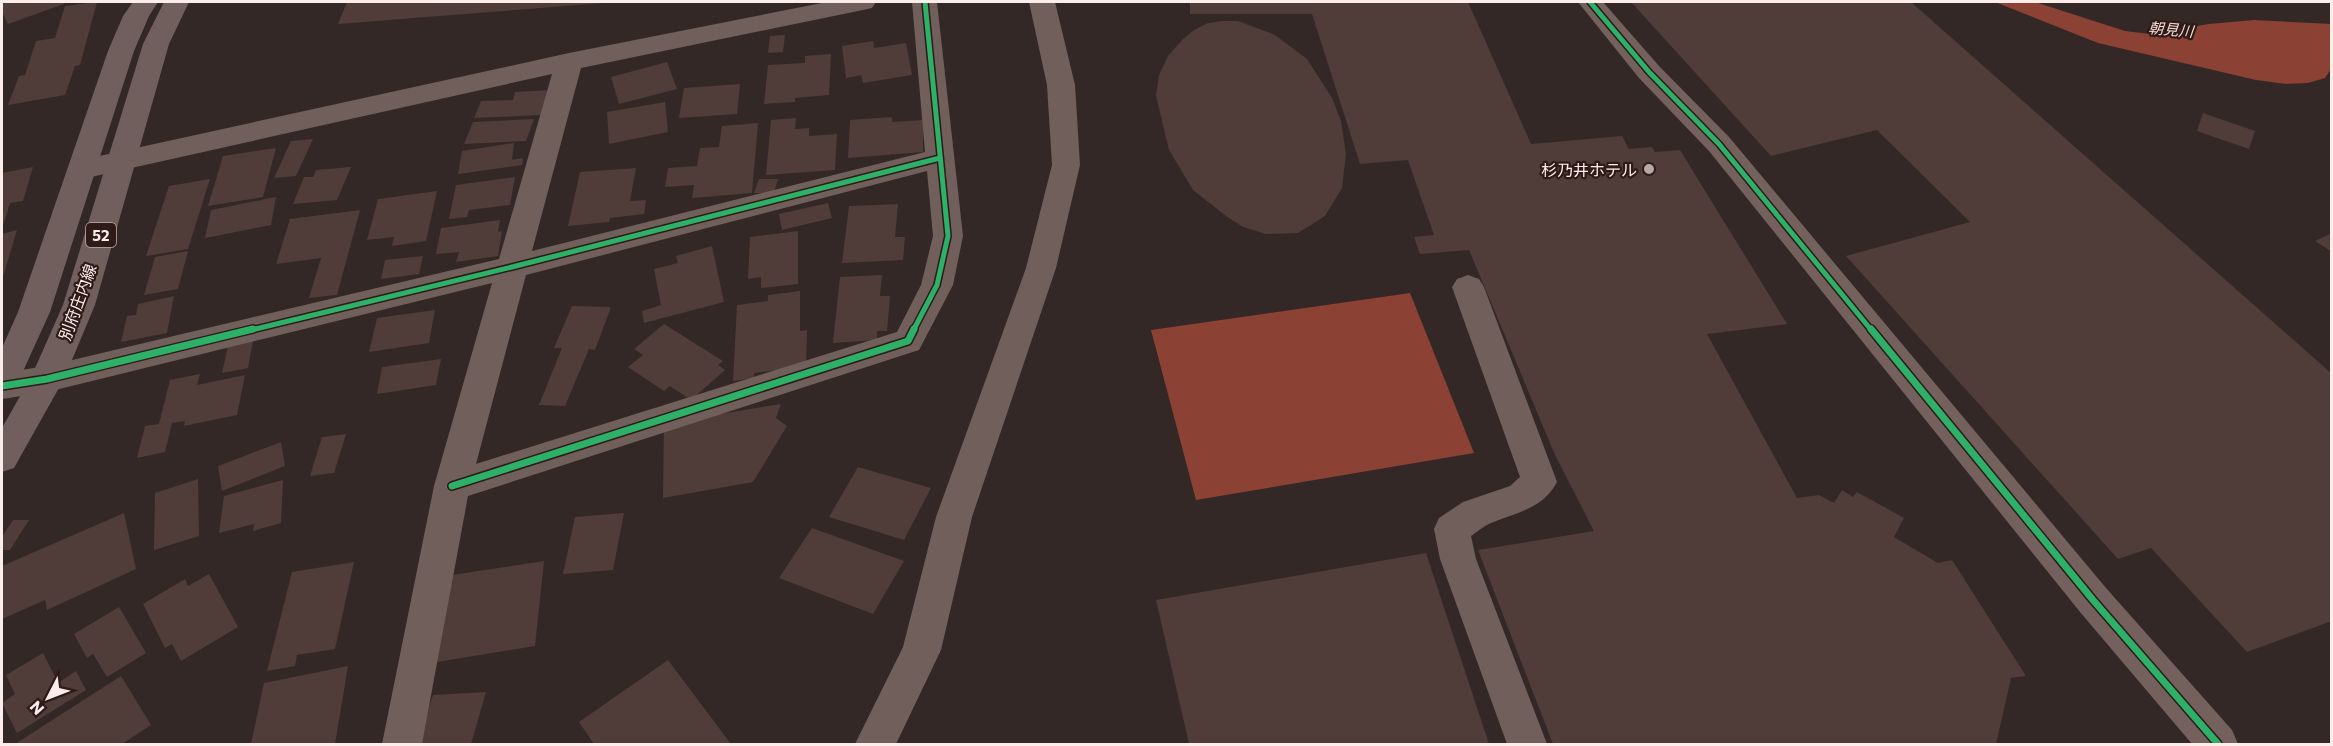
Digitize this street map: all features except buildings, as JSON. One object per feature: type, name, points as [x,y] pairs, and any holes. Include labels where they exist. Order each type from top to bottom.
[{"type":"main road","name":"52","points":[[2,384],[34,312],[121,51],[136,16],[145,2]]},
{"type":"main road","name":"別府庄内線","points":[[2,458],[47,379],[79,304],[156,44],[176,2]]},
{"type":"street","points":[[82,169],[569,62],[863,2]]},
{"type":"street","points":[[452,486],[908,341],[936,285],[948,236],[925,2]]},
{"type":"street","points":[[875,744],[922,650],[954,517],[1041,268],[1066,165],[1061,84],[1042,2]]},
{"type":"street","points":[[1590,2],[1649,72],[1719,144],[2093,600],[2218,744]]},
{"type":"street","points":[[402,744],[452,486],[569,62]]},
{"type":"street","points":[[2,384],[47,379],[512,267],[940,158]]},
{"type":"street","points":[[1468,287],[1539,482],[1522,497],[1476,513],[1452,529],[1458,559],[1527,744]]},
{"type":"shaded area","points":[[1995,2],[2035,2],[2125,31],[2150,34],[2209,24],[2254,20],[2331,24],[2331,69],[2325,78],[2308,83],[2286,84],[2256,80],[2098,43]]},
{"type":"shaded area","points":[[1410,293],[1474,453],[1196,500],[1151,330]]},
{"type":"cycle path","points":[[452,486],[908,341],[937,285],[948,236],[925,2]]},
{"type":"cycle path","points":[[1590,2],[1649,72],[1719,144],[2093,600],[2218,744]]},
{"type":"cycle path","points":[[2,386],[47,379],[512,267],[940,158]]},
{"type":"place","name":"杉乃井ホテル","points":[[1649,169]]},
{"type":"water label","name":"朝見川","points":[[2171,29]]}]
